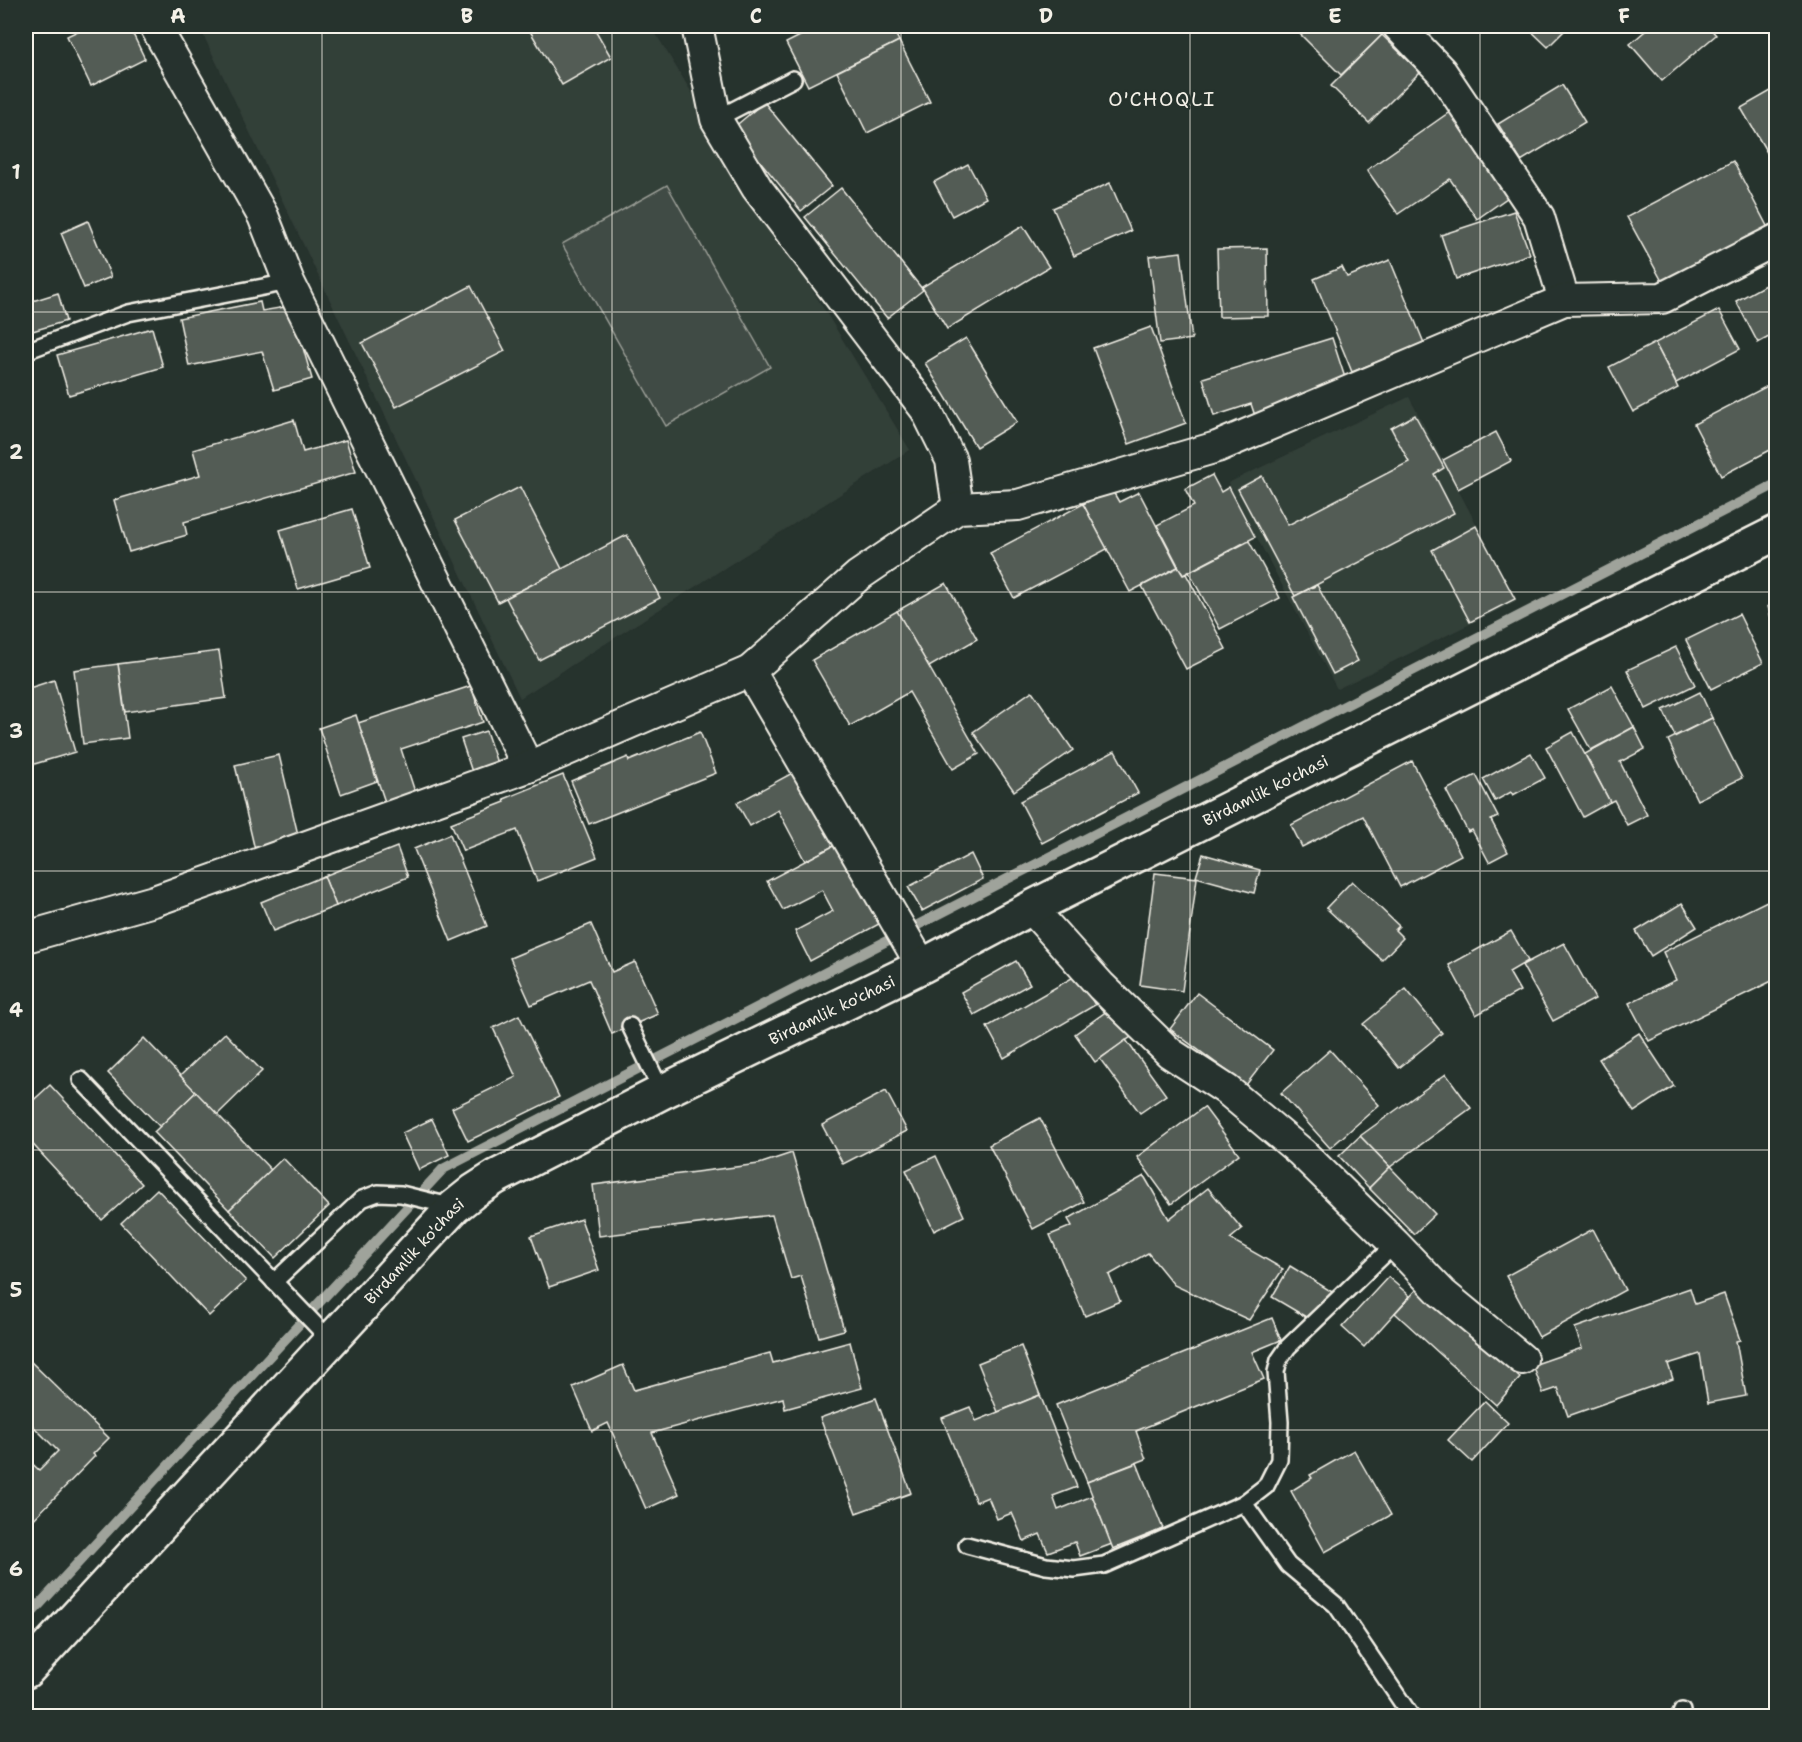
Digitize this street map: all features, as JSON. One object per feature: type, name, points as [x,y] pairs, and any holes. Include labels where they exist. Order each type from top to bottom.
[{"type":"street","points":[[155,26],[262,216],[289,282],[528,767]]},
{"type":"street","points":[[697,26],[716,119],[757,189],[926,410],[951,460],[958,508]]},
{"type":"street","points":[[1398,26],[1441,71],[1539,217],[1564,300]]},
{"type":"street","points":[[26,937],[154,901],[528,767],[750,670],[858,576],[958,508],[1018,505],[1217,447],[1564,300],[1662,298],[1776,240]]},
{"type":"street","name":"Birdamlik ko'chasi","points":[[26,1671],[454,1207],[474,1191],[496,1177],[662,1092],[922,966],[1031,908],[1776,533]]},
{"type":"street","points":[[750,670],[922,966]]},
{"type":"street","points":[[1031,908],[1101,986],[1170,1053],[1227,1090],[1277,1131],[1395,1244],[1442,1293],[1522,1359]]},
{"type":"lane","points":[[716,119],[793,79]]},
{"type":"lane","points":[[26,351],[128,314],[289,282]]},
{"type":"lane","points":[[630,1026],[662,1092]]},
{"type":"lane","points":[[81,1080],[330,1341]]},
{"type":"lane","points":[[274,1282],[362,1199],[378,1193],[401,1194],[454,1207]]},
{"type":"lane","points":[[968,1545],[1046,1566],[1074,1569],[1104,1565],[1244,1503],[1266,1486],[1280,1460],[1280,1422],[1276,1380],[1279,1360],[1288,1347],[1395,1244]]},
{"type":"lane","points":[[1244,1503],[1288,1565],[1336,1605],[1411,1716]]},
{"type":"shaded area","points":[[199,26],[651,26],[910,450],[520,698]]},
{"type":"shaded area","points":[[667,185],[770,367],[666,426],[562,244]]},
{"type":"shaded area","points":[[1409,397],[1517,601],[1337,689],[1228,483]]},
{"type":"building","points":[[88,26],[129,26],[145,59],[91,86],[67,36]]},
{"type":"building","points":[[527,26],[593,26],[611,57],[562,85]]},
{"type":"building","points":[[820,26],[891,26],[899,41],[808,86],[786,43]]},
{"type":"building","points":[[1294,26],[1372,26],[1382,35],[1341,75]]},
{"type":"building","points":[[1526,26],[1569,26],[1548,47]]},
{"type":"building","points":[[1651,26],[1708,26],[1716,35],[1662,81],[1630,44]]},
{"type":"building","points":[[1382,35],[1420,72],[1369,123],[1331,86]]},
{"type":"building","points":[[899,41],[930,102],[867,133],[837,72]]},
{"type":"building","points":[[1562,85],[1585,122],[1521,161],[1498,124]]},
{"type":"building","points":[[1776,88],[1776,168],[1741,108]]},
{"type":"building","points":[[764,102],[832,186],[801,211],[733,128]]},
{"type":"building","points":[[1451,111],[1511,195],[1477,219],[1450,179],[1398,214],[1367,170]]},
{"type":"building","points":[[1733,161],[1768,228],[1663,283],[1627,217]]},
{"type":"building","points":[[968,164],[986,198],[952,216],[934,182]]},
{"type":"building","points":[[1110,183],[1131,231],[1074,256],[1053,208]]},
{"type":"building","points":[[841,188],[923,290],[887,318],[805,217]]},
{"type":"building","points":[[1514,211],[1530,254],[1456,279],[1441,235]]},
{"type":"building","points":[[88,221],[111,277],[84,288],[61,233]]},
{"type":"building","points":[[1023,226],[1049,267],[947,329],[922,287]]},
{"type":"building","points":[[1267,248],[1268,316],[1219,317],[1217,249]]},
{"type":"building","points":[[1181,252],[1192,339],[1160,343],[1149,256]]},
{"type":"building","points":[[1390,260],[1424,343],[1352,372],[1314,279],[1342,267],[1347,277]]},
{"type":"building","points":[[1776,279],[1776,333],[1758,343],[1736,301]]},
{"type":"building","points":[[471,286],[505,351],[396,407],[362,343]]},
{"type":"building","points":[[58,293],[66,321],[26,333],[26,303]]},
{"type":"building","points":[[260,302],[262,311],[291,306],[312,379],[274,390],[262,351],[189,366],[179,318]]},
{"type":"building","points":[[1719,310],[1740,349],[1676,383],[1655,343]]},
{"type":"building","points":[[1151,327],[1186,423],[1129,444],[1093,348]]},
{"type":"building","points":[[152,328],[163,367],[69,395],[57,355]]},
{"type":"building","points":[[966,338],[1017,422],[976,447],[925,363]]},
{"type":"building","points":[[1332,338],[1348,387],[1255,416],[1251,404],[1214,416],[1203,378]]},
{"type":"building","points":[[1655,343],[1678,388],[1633,412],[1609,367]]},
{"type":"building","points":[[1775,382],[1776,447],[1721,476],[1694,424]]},
{"type":"building","points":[[1415,415],[1444,468],[1434,474],[1454,513],[1295,596],[1238,489],[1262,476],[1288,525],[1409,462],[1391,428]]},
{"type":"building","points":[[294,420],[303,452],[346,440],[356,472],[184,522],[187,535],[129,552],[114,500],[200,475],[193,450]]},
{"type":"building","points":[[1496,432],[1511,461],[1458,489],[1443,460]]},
{"type":"building","points":[[1212,475],[1221,492],[1229,487],[1255,537],[1183,575],[1157,525],[1194,506],[1185,489]]},
{"type":"building","points":[[520,487],[562,569],[498,602],[455,520]]},
{"type":"building","points":[[1112,490],[1119,502],[1139,492],[1178,567],[1130,592],[1083,504]]},
{"type":"building","points":[[1083,504],[1107,549],[1014,598],[990,553]]},
{"type":"building","points":[[352,509],[370,568],[298,589],[280,530]]},
{"type":"building","points":[[1476,526],[1515,599],[1470,622],[1432,550]]},
{"type":"building","points":[[627,535],[660,598],[539,660],[506,598]]},
{"type":"building","points":[[1249,541],[1280,598],[1220,629],[1189,572]]},
{"type":"building","points":[[1178,567],[1183,575],[1186,574],[1226,649],[1186,669],[1142,586]]},
{"type":"building","points":[[946,583],[977,639],[929,667],[897,611]]},
{"type":"building","points":[[1317,585],[1358,661],[1333,674],[1293,597]]},
{"type":"building","points":[[1776,604],[1776,639],[1768,606]]},
{"type":"building","points":[[897,611],[979,754],[953,769],[909,692],[850,726],[812,660]]},
{"type":"building","points":[[1739,614],[1763,663],[1711,689],[1686,640]]},
{"type":"building","points":[[1676,647],[1695,685],[1646,709],[1627,670]]},
{"type":"building","points":[[219,651],[226,698],[125,712],[118,664]]},
{"type":"building","points":[[118,664],[128,738],[83,744],[74,670]]},
{"type":"building","points":[[54,680],[75,752],[31,765],[26,744],[26,689]]},
{"type":"building","points":[[471,686],[483,722],[401,749],[416,795],[386,805],[358,723]]},
{"type":"building","points":[[1612,686],[1634,727],[1591,750],[1568,709]]},
{"type":"building","points":[[1032,691],[1073,750],[1014,791],[973,732]]},
{"type":"building","points":[[1700,692],[1712,718],[1675,736],[1663,710]]},
{"type":"building","points":[[356,715],[377,781],[341,794],[319,728]]},
{"type":"building","points":[[1712,718],[1742,778],[1697,800],[1668,740]]},
{"type":"building","points":[[1634,727],[1645,749],[1620,762],[1647,815],[1627,825],[1614,800],[1610,802],[1585,754]]},
{"type":"building","points":[[486,731],[498,766],[473,775],[461,739]]},
{"type":"building","points":[[700,732],[716,773],[589,824],[571,781],[628,757],[629,761]]},
{"type":"building","points":[[1573,732],[1610,802],[1583,817],[1546,747]]},
{"type":"building","points":[[1115,751],[1138,793],[1042,843],[1020,801]]},
{"type":"building","points":[[1531,753],[1545,778],[1513,795],[1511,792],[1495,801],[1483,779]]},
{"type":"building","points":[[279,755],[299,839],[255,850],[235,765]]},
{"type":"building","points":[[1412,761],[1461,855],[1400,887],[1363,816],[1302,847],[1291,825]]},
{"type":"building","points":[[796,771],[837,844],[805,861],[778,810],[750,826],[737,803]]},
{"type":"building","points":[[563,775],[597,857],[537,881],[517,830],[463,851],[451,823],[505,802],[504,799]]},
{"type":"building","points":[[1476,775],[1498,817],[1491,820],[1508,852],[1489,862],[1472,830],[1468,832],[1446,790]]},
{"type":"building","points":[[450,834],[487,926],[451,941],[414,849]]},
{"type":"building","points":[[837,844],[879,924],[810,961],[795,931],[833,911],[822,890],[783,910],[767,881]]},
{"type":"building","points":[[397,847],[408,877],[336,906],[324,876]]},
{"type":"building","points":[[971,854],[983,879],[922,911],[908,887]]},
{"type":"building","points":[[1203,854],[1260,870],[1254,893],[1196,877]]},
{"type":"building","points":[[1155,873],[1197,878],[1182,991],[1140,985]]},
{"type":"building","points":[[324,876],[336,906],[273,931],[261,902]]},
{"type":"building","points":[[1352,881],[1399,926],[1395,930],[1403,938],[1382,960],[1326,908]]},
{"type":"building","points":[[1775,897],[1776,979],[1649,1041],[1629,1003],[1676,980],[1663,952]]},
{"type":"building","points":[[1682,903],[1697,927],[1651,956],[1636,931]]},
{"type":"building","points":[[591,924],[612,972],[635,962],[658,1014],[612,1034],[589,980],[531,1005],[510,958]]},
{"type":"building","points":[[1511,931],[1528,961],[1509,972],[1520,991],[1476,1015],[1449,965]]},
{"type":"building","points":[[1564,943],[1595,999],[1553,1021],[1522,965]]},
{"type":"building","points":[[1016,961],[1030,984],[974,1015],[961,992]]},
{"type":"building","points":[[1077,975],[1095,1005],[1004,1058],[987,1027]]},
{"type":"building","points":[[1406,989],[1442,1033],[1399,1068],[1363,1024]]},
{"type":"building","points":[[1197,993],[1273,1050],[1246,1085],[1170,1029]]},
{"type":"building","points":[[1111,1008],[1131,1037],[1095,1062],[1075,1034]]},
{"type":"building","points":[[519,1015],[559,1097],[468,1141],[452,1108],[516,1077],[493,1028]]},
{"type":"building","points":[[225,1033],[262,1071],[217,1115],[180,1076]]},
{"type":"building","points":[[1639,1033],[1674,1086],[1634,1112],[1599,1059]]},
{"type":"building","points":[[144,1038],[196,1092],[160,1127],[108,1073]]},
{"type":"building","points":[[1126,1040],[1166,1095],[1140,1113],[1100,1059]]},
{"type":"building","points":[[1330,1050],[1379,1105],[1330,1148],[1281,1093]]},
{"type":"building","points":[[1446,1074],[1471,1108],[1390,1167],[1360,1136]]},
{"type":"building","points":[[50,1085],[142,1184],[102,1220],[26,1137],[26,1107]]},
{"type":"building","points":[[886,1091],[907,1131],[843,1164],[822,1125]]},
{"type":"building","points":[[196,1092],[271,1170],[229,1210],[154,1132]]},
{"type":"building","points":[[1204,1107],[1239,1154],[1171,1204],[1137,1157]]},
{"type":"building","points":[[1040,1118],[1084,1202],[1033,1229],[989,1145]]},
{"type":"building","points":[[432,1119],[449,1155],[419,1170],[402,1133]]},
{"type":"building","points":[[1360,1136],[1390,1167],[1369,1188],[1339,1156]]},
{"type":"building","points":[[792,1153],[844,1330],[819,1337],[801,1276],[791,1279],[772,1215],[599,1236],[593,1185],[759,1164]]},
{"type":"building","points":[[936,1156],[964,1216],[934,1231],[906,1170]]},
{"type":"building","points":[[283,1158],[329,1206],[275,1258],[229,1210]]},
{"type":"building","points":[[1390,1167],[1435,1214],[1414,1234],[1369,1188]]},
{"type":"building","points":[[1144,1176],[1169,1219],[1208,1188],[1242,1229],[1230,1239],[1283,1269],[1249,1320],[1174,1285],[1148,1253],[1109,1275],[1120,1301],[1085,1316],[1050,1235],[1072,1226],[1068,1219]]},
{"type":"building","points":[[157,1189],[246,1281],[209,1316],[121,1223]]},
{"type":"building","points":[[581,1219],[599,1270],[549,1287],[531,1236]]},
{"type":"building","points":[[1593,1229],[1625,1290],[1539,1337],[1506,1276]]},
{"type":"building","points":[[1290,1266],[1334,1293],[1306,1317],[1272,1297]]},
{"type":"building","points":[[1388,1277],[1410,1296],[1364,1347],[1342,1327]]},
{"type":"building","points":[[1419,1287],[1520,1378],[1496,1405],[1395,1313]]},
{"type":"building","points":[[1690,1288],[1695,1304],[1724,1294],[1740,1340],[1736,1341],[1746,1396],[1708,1403],[1700,1354],[1668,1364],[1673,1379],[1568,1416],[1558,1388],[1543,1393],[1533,1365],[1582,1348],[1575,1328]]},
{"type":"building","points":[[1272,1318],[1281,1340],[1252,1352],[1264,1379],[1136,1431],[1146,1459],[1087,1482],[1056,1405]]},
{"type":"building","points":[[850,1342],[862,1388],[785,1409],[783,1398],[652,1433],[679,1494],[646,1509],[608,1423],[592,1431],[573,1387],[623,1365],[634,1390],[770,1353],[773,1363]]},
{"type":"building","points":[[1021,1346],[1040,1395],[998,1412],[978,1363]]},
{"type":"building","points":[[26,1357],[109,1438],[93,1454],[95,1456],[26,1527],[26,1458],[39,1470],[58,1451],[26,1419]]},
{"type":"building","points":[[1040,1395],[1077,1487],[1053,1496],[1058,1510],[1092,1496],[1112,1544],[1080,1556],[1075,1542],[1048,1552],[1040,1534],[1024,1541],[1012,1513],[997,1519],[988,1497],[976,1502],[942,1418],[970,1407],[976,1421]]},
{"type":"building","points":[[876,1398],[911,1493],[856,1513],[820,1418]]},
{"type":"building","points":[[1485,1401],[1508,1423],[1472,1462],[1448,1440]]},
{"type":"building","points":[[1354,1450],[1391,1515],[1325,1552],[1291,1491],[1312,1478],[1310,1475]]},
{"type":"building","points":[[1137,1463],[1163,1529],[1113,1549],[1087,1482]]},
{"type":"waterway","points":[[26,1619],[443,1169],[1776,484]]},
{"type":"district","name":"O'CHOQLI","points":[[1162,99]]}]
